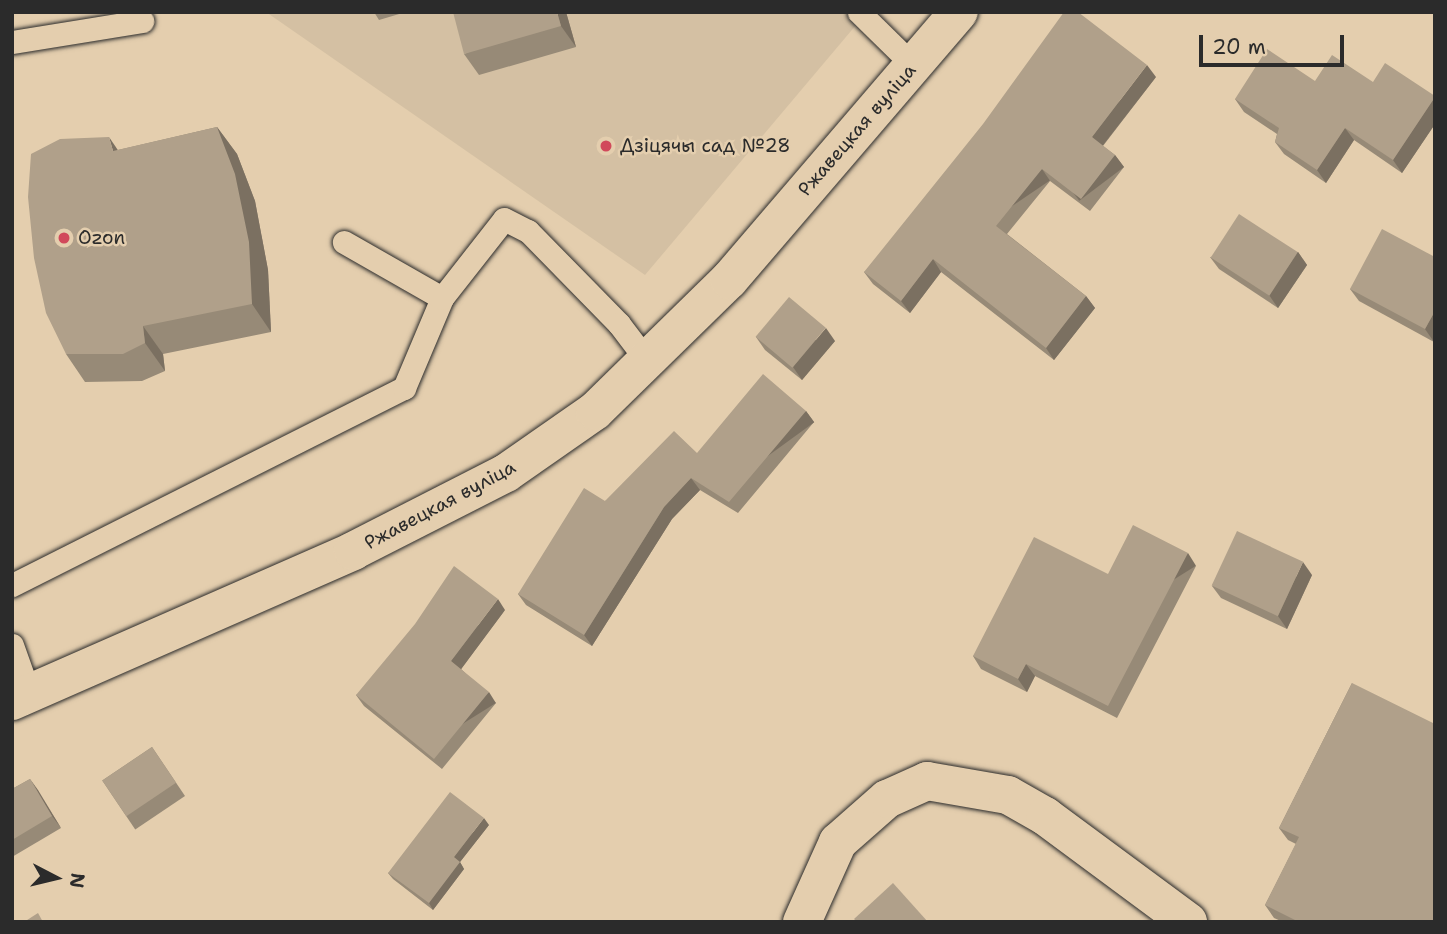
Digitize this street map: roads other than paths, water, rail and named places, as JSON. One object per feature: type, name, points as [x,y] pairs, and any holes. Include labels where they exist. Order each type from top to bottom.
[{"type":"street","name":"Ржавецкая вуліца","points":[[21,697],[353,551],[506,473],[595,411],[649,362],[729,279],[960,12]]},
{"type":"street","points":[[802,922],[838,842],[887,799],[927,780],[1008,795],[1045,816],[1188,922]]},
{"type":"lane","points":[[859,12],[913,65]]},
{"type":"lane","points":[[12,42],[142,21]]},
{"type":"lane","points":[[12,585],[404,388],[442,298],[503,219],[528,231],[619,324],[649,362]]},
{"type":"lane","points":[[344,242],[442,298]]},
{"type":"lane","points":[[12,645],[21,697]]},
{"type":"place","name":"Дзіцячы сад №28","points":[[606,146]]},
{"type":"place","name":"Ozon","points":[[64,238]]}]
